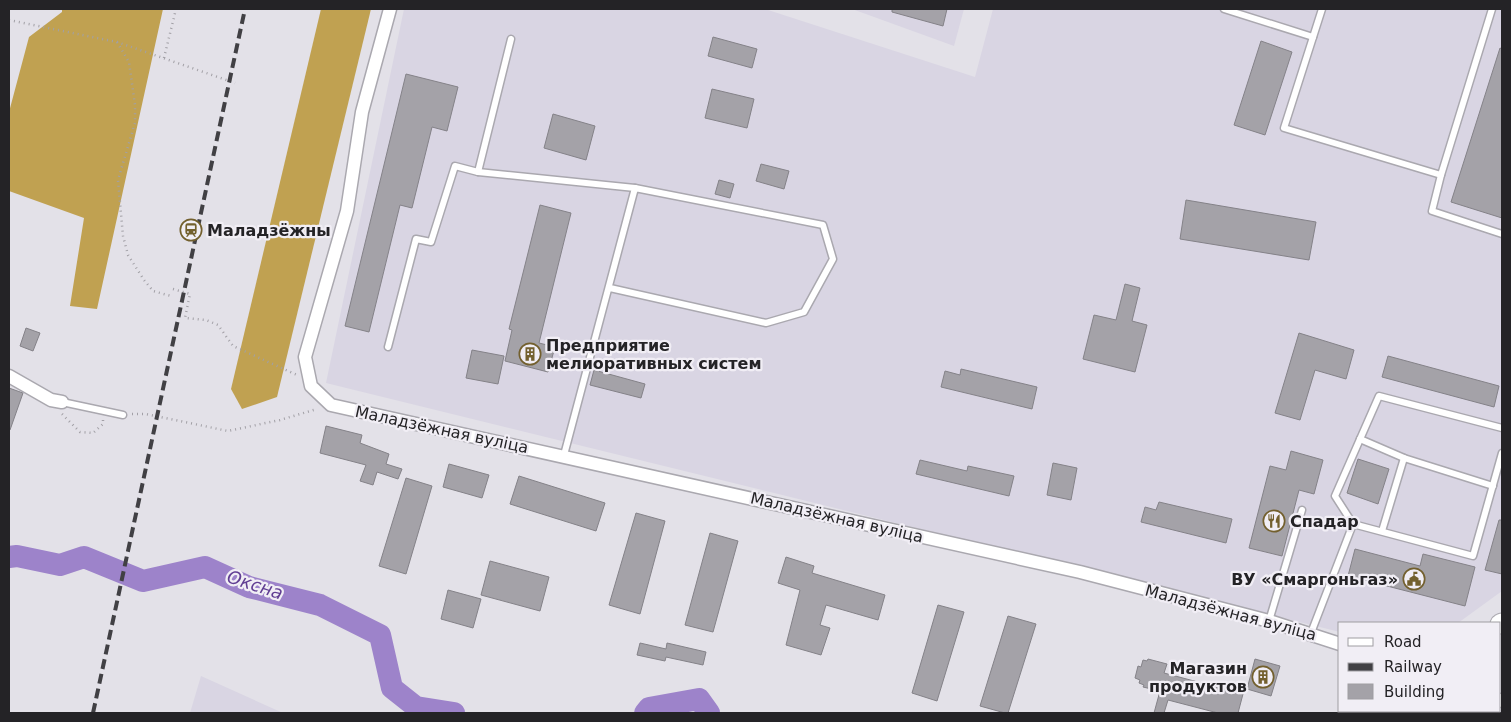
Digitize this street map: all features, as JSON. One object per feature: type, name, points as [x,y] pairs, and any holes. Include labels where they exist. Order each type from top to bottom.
[{"type":"street","points":[[331,405],[311,386],[305,357],[347,211],[362,112],[390,9]]},
{"type":"street","points":[[9,376],[57,401]]},
{"type":"street","name":"Маладзёжная вуліца","points":[[331,405],[1080,572],[1269,620],[1338,643]]},
{"type":"lane","points":[[1224,9],[1313,37]]},
{"type":"lane","points":[[1322,9],[1284,128],[1441,175]]},
{"type":"lane","points":[[1492,9],[1441,175],[1432,211],[1502,234]]},
{"type":"lane","points":[[478,172],[511,39]]},
{"type":"lane","points":[[388,346],[416,238],[431,242],[455,166],[478,172],[635,188],[823,225],[833,259],[804,312],[766,323],[610,288]]},
{"type":"lane","points":[[564,456],[635,188]]},
{"type":"lane","points":[[1502,428],[1379,396],[1335,496],[1353,524],[1474,556],[1502,453]]},
{"type":"lane","points":[[57,401],[104,412],[123,414]]},
{"type":"lane","points":[[1360,439],[1404,458],[1493,486]]},
{"type":"lane","points":[[1382,531],[1404,458]]},
{"type":"lane","points":[[1269,620],[1302,510]]},
{"type":"lane","points":[[1311,633],[1353,524]]},
{"type":"path","points":[[164,58],[176,9]]},
{"type":"path","points":[[9,20],[117,42],[216,78],[235,83]]},
{"type":"path","points":[[117,42],[129,62],[135,105],[135,123],[118,180],[123,236],[128,256],[144,280],[153,291],[171,296]]},
{"type":"path","points":[[173,288],[190,294],[185,318],[206,320],[218,325],[233,346],[310,380]]},
{"type":"path","points":[[57,401],[70,425],[80,432],[93,432],[103,424],[104,412]]},
{"type":"path","points":[[123,414],[146,414],[228,431],[280,420],[331,405]]},
{"type":"shaded area","points":[[62,9],[163,9],[97,309],[70,306],[84,218],[9,191],[9,112],[29,37],[62,12]]},
{"type":"shaded area","points":[[321,9],[371,9],[277,397],[242,409],[231,389]]},
{"type":"shaded area","points":[[404,9],[765,9],[975,77],[993,9],[1502,9],[1502,591],[1459,622],[1338,622],[1338,632],[326,383]]},
{"type":"shaded area","points":[[852,9],[964,9],[954,46]]},
{"type":"shaded area","points":[[201,676],[283,713],[190,713]]},
{"type":"shaded area","points":[[1501,712],[1502,713],[1407,713]]},
{"type":"building","points":[[892,9],[947,9],[943,26],[892,12]]},
{"type":"building","points":[[713,37],[757,49],[752,68],[708,56]]},
{"type":"building","points":[[1261,41],[1292,52],[1265,135],[1234,125]]},
{"type":"building","points":[[1500,48],[1502,49],[1502,218],[1451,202]]},
{"type":"building","points":[[406,74],[458,87],[447,131],[432,127],[412,208],[400,205],[369,332],[345,326]]},
{"type":"building","points":[[712,89],[754,99],[747,128],[705,118]]},
{"type":"building","points":[[553,114],[595,126],[586,160],[544,148]]},
{"type":"building","points":[[761,164],[789,171],[784,189],[756,181]]},
{"type":"building","points":[[719,180],[734,184],[730,198],[715,194]]},
{"type":"building","points":[[1186,200],[1316,222],[1309,260],[1180,239]]},
{"type":"building","points":[[540,205],[571,213],[539,343],[555,347],[548,372],[505,361],[512,330],[509,329]]},
{"type":"building","points":[[1125,284],[1140,288],[1132,321],[1147,325],[1135,372],[1083,359],[1094,315],[1116,320]]},
{"type":"building","points":[[26,328],[40,333],[33,351],[20,346]]},
{"type":"building","points":[[1299,333],[1354,350],[1346,379],[1315,370],[1300,420],[1275,413]]},
{"type":"building","points":[[472,350],[504,356],[498,384],[466,378]]},
{"type":"building","points":[[1388,356],[1499,386],[1494,407],[1382,377]]},
{"type":"building","points":[[961,369],[1037,387],[1032,409],[941,387],[945,371],[960,375]]},
{"type":"building","points":[[594,370],[645,384],[641,398],[590,385]]},
{"type":"building","points":[[9,388],[23,393],[10,430],[9,430]]},
{"type":"building","points":[[326,426],[362,435],[360,443],[389,454],[386,464],[402,469],[398,479],[377,472],[373,485],[360,481],[366,465],[320,453]]},
{"type":"building","name":"Спадар","points":[[1291,451],[1323,460],[1314,494],[1299,490],[1282,556],[1249,548],[1270,466],[1286,470]]},
{"type":"building","points":[[1358,459],[1389,469],[1378,504],[1347,493]]},
{"type":"building","points":[[920,460],[967,471],[968,466],[1014,476],[1009,496],[916,474]]},
{"type":"building","points":[[1053,463],[1077,468],[1071,500],[1047,495]]},
{"type":"building","points":[[449,464],[489,475],[482,498],[443,487]]},
{"type":"building","points":[[519,476],[605,503],[596,531],[510,504]]},
{"type":"building","points":[[406,478],[432,486],[406,574],[379,566]]},
{"type":"building","points":[[1159,502],[1232,519],[1226,543],[1141,522],[1145,507],[1156,510]]},
{"type":"building","points":[[636,513],[665,521],[640,614],[609,605]]},
{"type":"building","points":[[1499,520],[1502,520],[1502,574],[1485,570]]},
{"type":"building","points":[[710,533],[738,541],[713,632],[685,625]]},
{"type":"building","points":[[1355,549],[1420,566],[1423,554],[1475,567],[1465,606],[1348,576]]},
{"type":"building","points":[[786,557],[814,566],[812,573],[885,595],[878,620],[826,605],[820,625],[830,628],[821,655],[786,645],[800,590],[778,583]]},
{"type":"building","points":[[490,561],[549,577],[540,611],[481,595]]},
{"type":"building","points":[[448,590],[481,599],[473,628],[441,619]]},
{"type":"building","points":[[938,605],[964,612],[937,701],[912,693]]},
{"type":"building","points":[[1008,616],[1036,624],[1008,713],[1005,713],[980,706]]},
{"type":"building","points":[[640,643],[666,649],[667,643],[706,652],[703,665],[666,657],[665,661],[637,655]]},
{"type":"building","points":[[1148,659],[1167,664],[1164,673],[1243,694],[1238,713],[1218,713],[1168,700],[1164,713],[1154,713],[1160,691],[1143,687],[1144,685],[1139,683],[1140,680],[1135,678],[1138,666],[1141,667],[1143,660],[1147,661]]},
{"type":"building","name":"Магазин продуктов","points":[[1255,659],[1280,666],[1271,696],[1247,689]]},
{"type":"waterway","name":"Оксна","points":[[9,557],[17,556],[60,565],[84,557],[143,581],[205,567],[249,587],[320,605],[380,635],[392,688],[416,707],[454,713]]},
{"type":"waterway","name":"Оксна","points":[[645,713],[649,708],[699,699],[709,713]]},
{"type":"railway","points":[[93,713],[245,9]]},
{"type":"place","name":"Маладзёжны","points":[[191,230]]},
{"type":"place","name":"Предприятие мелиоративных систем","points":[[530,354]]},
{"type":"place","name":"Спадар","points":[[1274,521]]},
{"type":"place","name":"ВУ «Смаргоньгаз»","points":[[1414,579]]},
{"type":"place","name":"Магазин продуктов","points":[[1263,677]]}]
